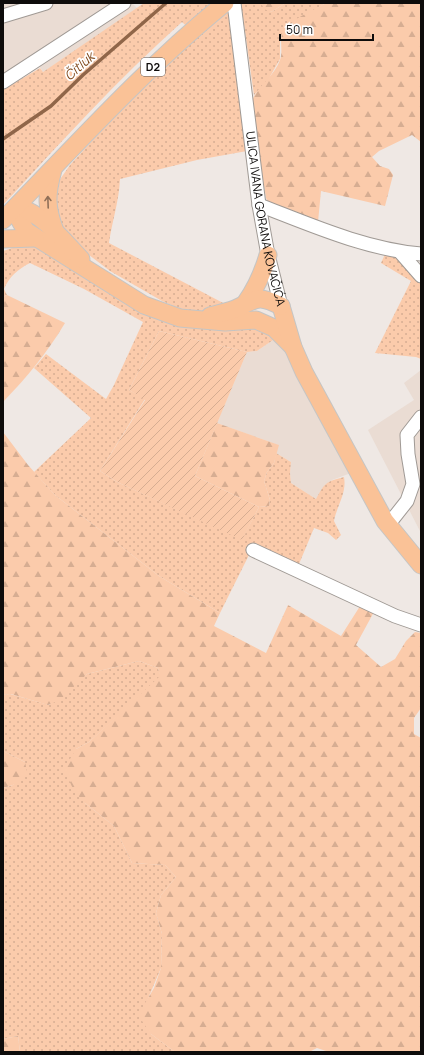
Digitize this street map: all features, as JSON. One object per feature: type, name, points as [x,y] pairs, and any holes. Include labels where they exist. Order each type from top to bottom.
[{"type":"main road","name":"D2","points":[[3,220],[144,75],[189,32],[225,3]]},
{"type":"main road","points":[[53,170],[48,188],[47,204],[56,233]]},
{"type":"main road","points":[[17,206],[34,214],[56,233],[94,273]]},
{"type":"main road","points":[[17,206],[18,217],[21,224],[35,238],[94,273],[144,306],[180,318],[225,322],[256,320],[273,314],[281,306],[270,300],[258,298],[246,302],[235,309],[195,319]]},
{"type":"main road","points":[[3,239],[35,238]]},
{"type":"main road","points":[[246,302],[255,291],[262,276],[268,255]]},
{"type":"main road","name":"ULICA IVANA GORANA KOVAČIĆA","points":[[281,306],[293,347],[304,372],[388,525],[421,565]]},
{"type":"main road","points":[[256,320],[274,328],[293,347]]},
{"type":"street","points":[[3,16],[46,3]]},
{"type":"street","name":"ULICA IVANA GORANA KOVAČIĆA","points":[[234,3],[259,205],[268,255],[281,306]]},
{"type":"street","points":[[3,82],[118,4]]},
{"type":"street","points":[[259,205],[316,228],[400,252],[421,254]]},
{"type":"street","points":[[400,252],[421,276]]},
{"type":"street","points":[[388,525],[407,501],[413,484],[408,454],[407,434],[421,418]]},
{"type":"street","points":[[253,550],[395,616],[421,625]]},
{"type":"shaded area","points":[[3,3],[132,3],[138,9],[43,72],[34,57],[3,76]]},
{"type":"shaded area","points":[[276,338],[286,350],[351,473],[332,480],[316,499],[291,483],[291,462],[276,453],[278,445],[217,423],[247,352],[257,351]]},
{"type":"shaded area","points":[[421,370],[421,533],[368,430],[414,400],[404,383]]},
{"type":"green space","points":[[144,3],[228,3],[247,151],[197,160],[120,179],[109,243],[227,305],[210,311],[183,310],[162,301],[110,271],[76,245],[54,217],[56,185],[70,165],[124,106],[196,35],[182,22],[135,66],[68,134],[3,205],[3,90],[40,68],[43,72]]},
{"type":"green space","points":[[241,3],[261,3],[271,12],[286,3],[326,3],[286,27],[280,38],[280,59],[268,80],[254,95]]},
{"type":"green space","points":[[261,3],[286,3],[271,12],[264,9]]},
{"type":"green space","points":[[326,3],[421,3],[421,142],[412,135],[379,151],[372,157],[380,166],[389,169],[393,175],[385,206],[321,191],[318,222],[270,205],[266,198],[251,103],[257,92],[274,72],[280,60],[281,38],[286,27],[305,14]]},
{"type":"green space","points":[[21,245],[30,245],[49,254],[133,303],[254,326],[276,338],[257,351],[247,352],[159,331],[129,390],[145,399],[100,471],[117,482],[242,539],[259,507],[269,506],[270,500],[264,481],[267,472],[274,463],[276,453],[291,462],[291,483],[316,499],[326,484],[344,477],[345,483],[343,494],[334,521],[341,535],[336,540],[328,533],[314,528],[299,564],[255,543],[220,613],[159,576],[55,495],[34,472],[91,418],[34,368],[46,354],[106,399],[143,322],[84,289],[30,263],[11,277],[4,289],[7,295],[3,297],[3,251]]},
{"type":"green space","points":[[386,252],[399,260],[421,281],[421,359],[416,357],[375,353],[411,281],[381,263]]},
{"type":"green space","points":[[7,295],[65,323],[37,364],[3,402],[3,297]]},
{"type":"green space","points":[[159,331],[247,352],[195,476],[259,507],[242,540],[117,482],[100,471],[145,400],[129,390]]},
{"type":"green space","points":[[217,423],[279,445],[274,463],[267,472],[264,481],[270,500],[269,506],[259,507],[195,476]]},
{"type":"green space","points":[[3,432],[28,465],[55,495],[159,576],[220,613],[214,626],[266,653],[288,605],[341,636],[362,603],[375,610],[356,645],[381,667],[395,659],[406,641],[415,632],[421,633],[421,708],[414,718],[414,734],[421,738],[421,1052],[329,1052],[317,1048],[309,1052],[175,1052],[151,1034],[138,1015],[154,988],[161,968],[162,934],[156,913],[161,895],[176,877],[165,865],[132,863],[114,826],[85,803],[74,791],[64,769],[76,749],[89,742],[160,676],[158,668],[139,661],[87,674],[60,700],[48,705],[11,694],[3,695]]},
{"type":"green space","points":[[139,661],[158,668],[161,677],[89,742],[76,749],[85,803],[114,826],[132,863],[165,865],[176,877],[161,895],[156,913],[162,934],[161,968],[147,1001],[151,1034],[175,1052],[20,1052],[18,1036],[3,1039],[3,788],[13,785],[25,762],[3,751],[3,695],[10,694],[49,705],[87,674]]},
{"type":"green space","points":[[3,751],[25,762],[27,772],[13,785],[3,788]]},
{"type":"green space","points":[[18,1036],[20,1052],[3,1052],[3,1039]]},
{"type":"waterway","name":"Čitluk","points":[[3,139],[51,106],[83,75],[166,3]]}]
